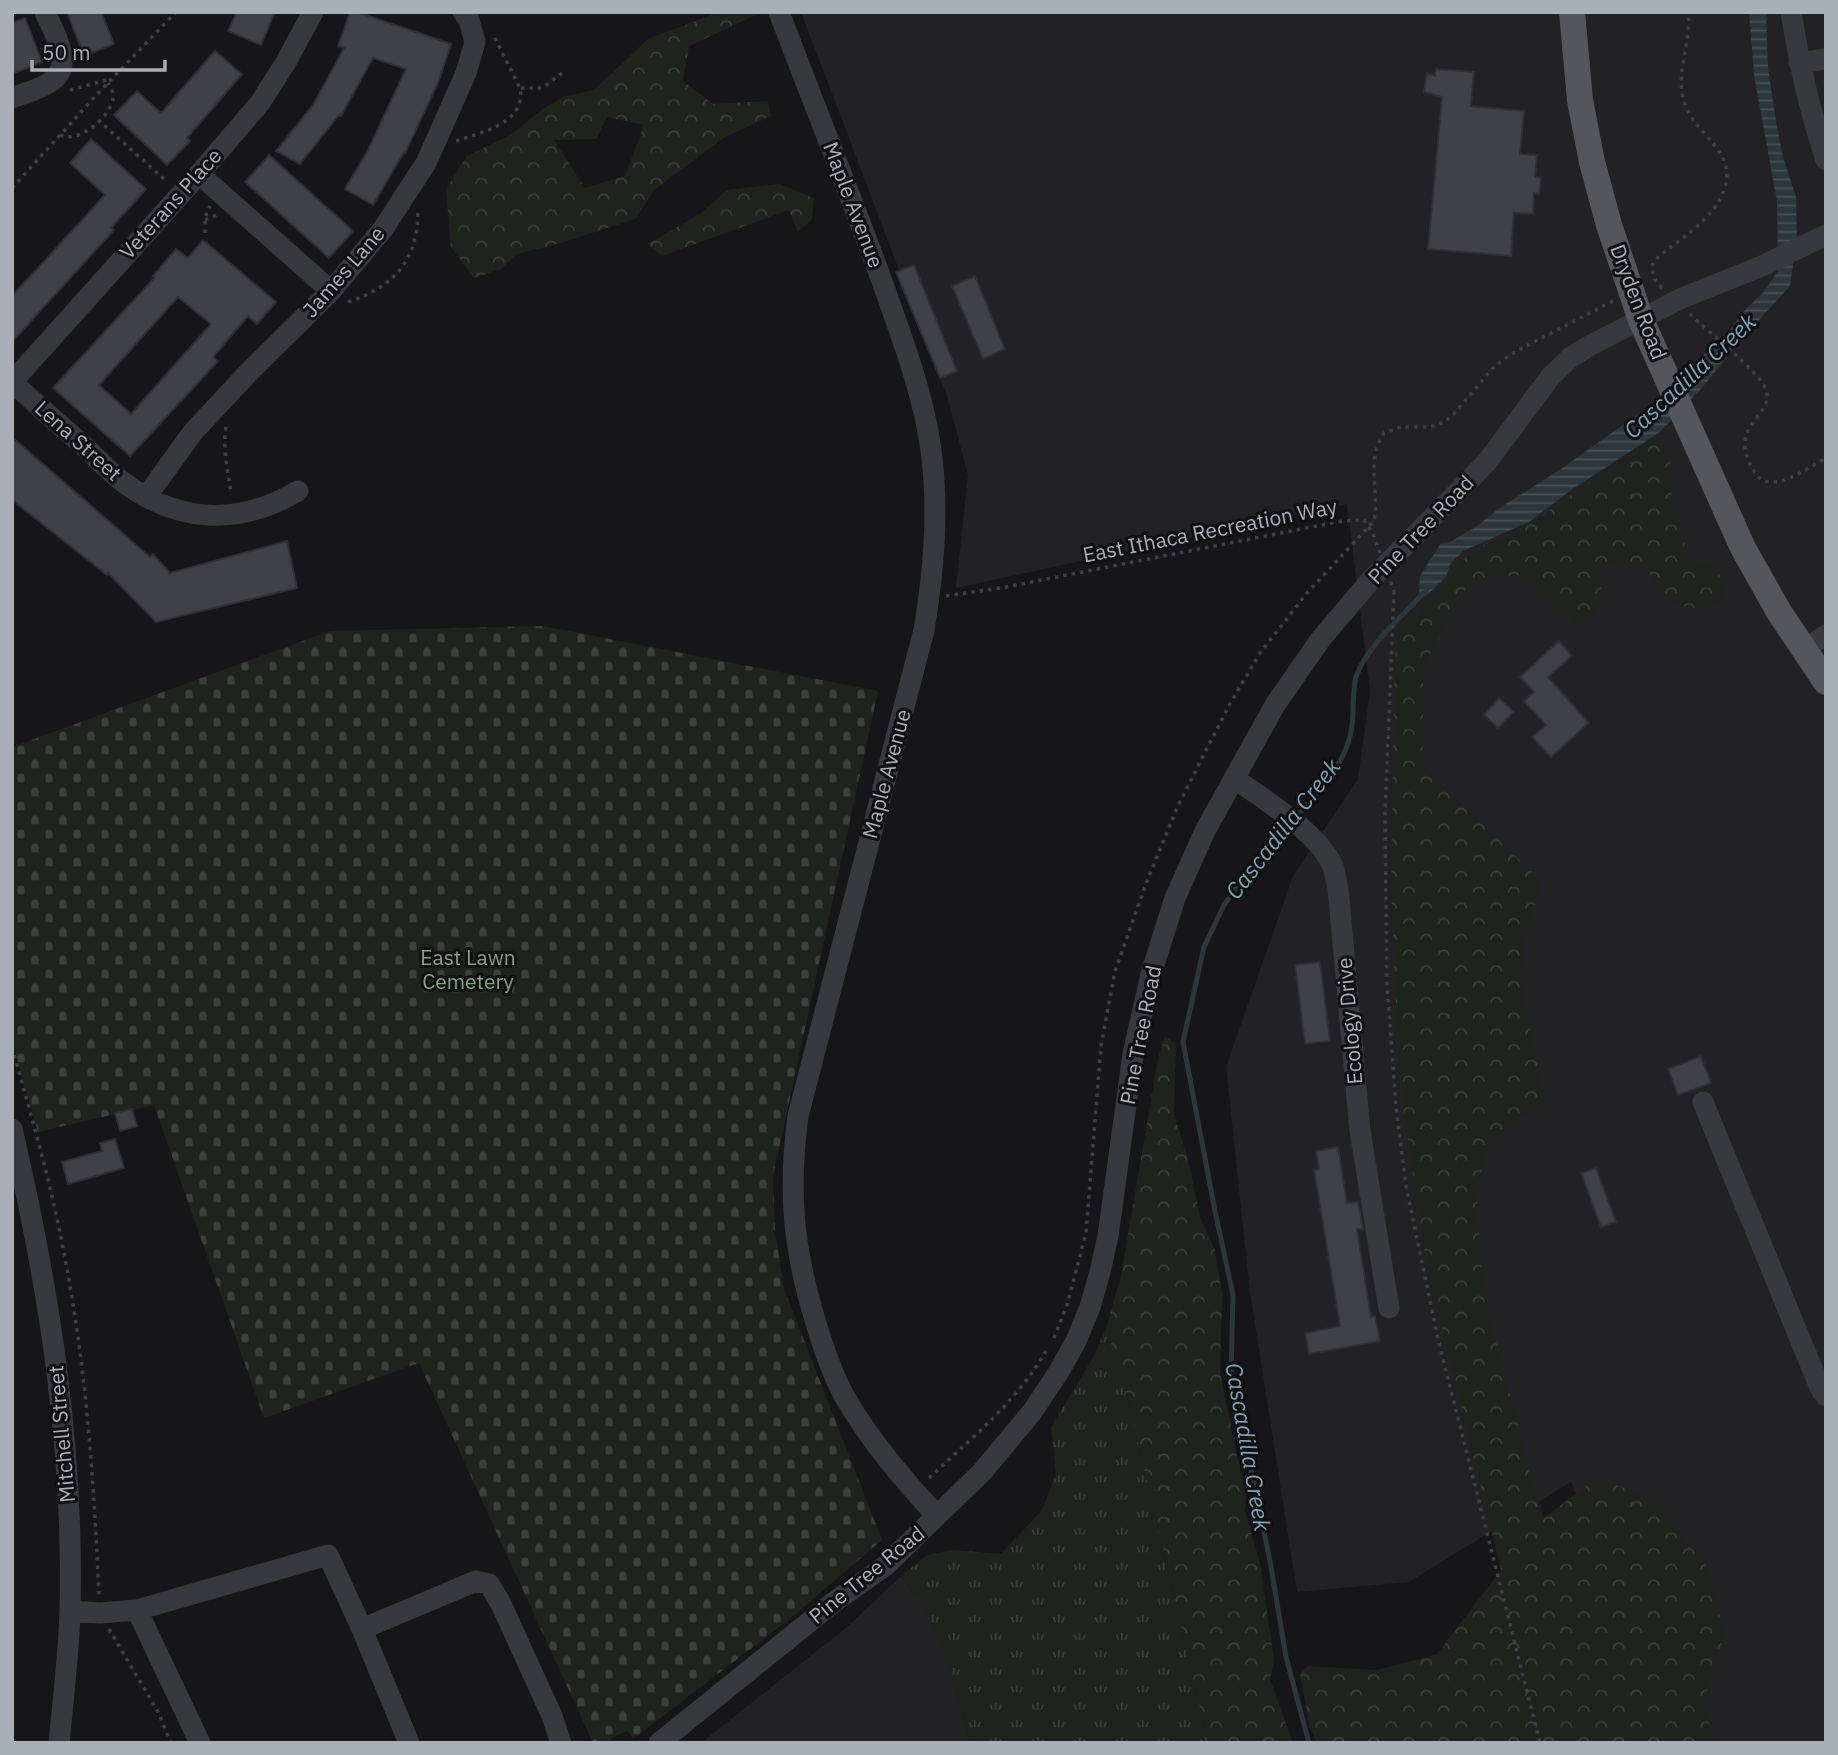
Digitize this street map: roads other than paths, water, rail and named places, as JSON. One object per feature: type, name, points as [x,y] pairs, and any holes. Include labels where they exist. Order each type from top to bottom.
[{"type":"main road","name":"Dryden Road","points":[[1572,12],[1580,100],[1592,162],[1609,225],[1641,320],[1743,548],[1802,650],[1826,682]]},
{"type":"street","points":[[12,98],[49,84],[60,71],[62,53],[45,12]]},
{"type":"street","name":"Veterans Place","points":[[12,382],[260,103],[313,12]]},
{"type":"street","name":"James Lane","points":[[146,497],[193,432],[250,370],[331,291],[383,229],[426,163],[466,73],[475,42],[469,20],[463,12]]},
{"type":"street","name":"Maple Avenue","points":[[779,12],[910,359],[929,437],[936,499],[936,550],[924,630],[798,1116],[792,1202],[796,1243],[805,1288],[823,1347],[844,1396],[866,1432],[937,1516]]},
{"type":"street","points":[[1791,12],[1798,63],[1819,120],[1826,160]]},
{"type":"street","points":[[1798,63],[1826,59]]},
{"type":"street","points":[[199,174],[331,291]]},
{"type":"street","name":"Pine Tree Road","points":[[659,1743],[834,1602],[885,1566],[982,1472],[1032,1412],[1064,1362],[1090,1307],[1108,1236],[1133,1054],[1151,974],[1175,898],[1205,831],[1275,705],[1320,640],[1370,581],[1487,462],[1551,376],[1589,345],[1682,298],[1818,239]]},
{"type":"street","name":"Lena Street","points":[[12,382],[121,481],[166,507],[191,514],[214,516],[239,513],[262,508],[298,491]]},
{"type":"street","points":[[1802,650],[1826,635]]},
{"type":"street","name":"Ecology Drive","points":[[1234,778],[1307,834],[1333,867],[1338,888],[1360,1131],[1389,1308]]},
{"type":"street","points":[[1703,1102],[1821,1390],[1826,1396]]},
{"type":"street","name":"Mitchell Street","points":[[12,1129],[33,1219],[65,1430],[70,1611],[59,1743]]},
{"type":"street","points":[[70,1611],[100,1613],[137,1610],[328,1555],[409,1743]]},
{"type":"street","points":[[362,1629],[476,1581],[489,1584],[501,1604],[552,1716],[561,1743]]},
{"type":"street","points":[[137,1610],[200,1743]]},
{"type":"water","points":[[1749,12],[1766,12],[1768,68],[1776,121],[1783,157],[1796,197],[1797,237],[1790,286],[1660,432],[1574,488],[1529,522],[1463,551],[1450,564],[1446,577],[1425,597],[1419,593],[1420,576],[1441,543],[1450,542],[1477,526],[1651,405],[1731,329],[1744,311],[1763,293],[1778,271],[1777,201],[1754,75]]},
{"type":"waterway","name":"Cascadilla Creek","points":[[1297,816],[1332,775],[1345,752],[1352,726],[1356,677],[1361,665],[1377,642],[1427,589]]},
{"type":"waterway","name":"Cascadilla Creek","points":[[1291,824],[1253,865],[1224,905],[1204,947],[1183,1042],[1233,1295],[1231,1374],[1270,1561],[1286,1657],[1309,1743]]},
{"type":"park label","name":"East Lawn Cemetery","points":[[468,970]]}]
